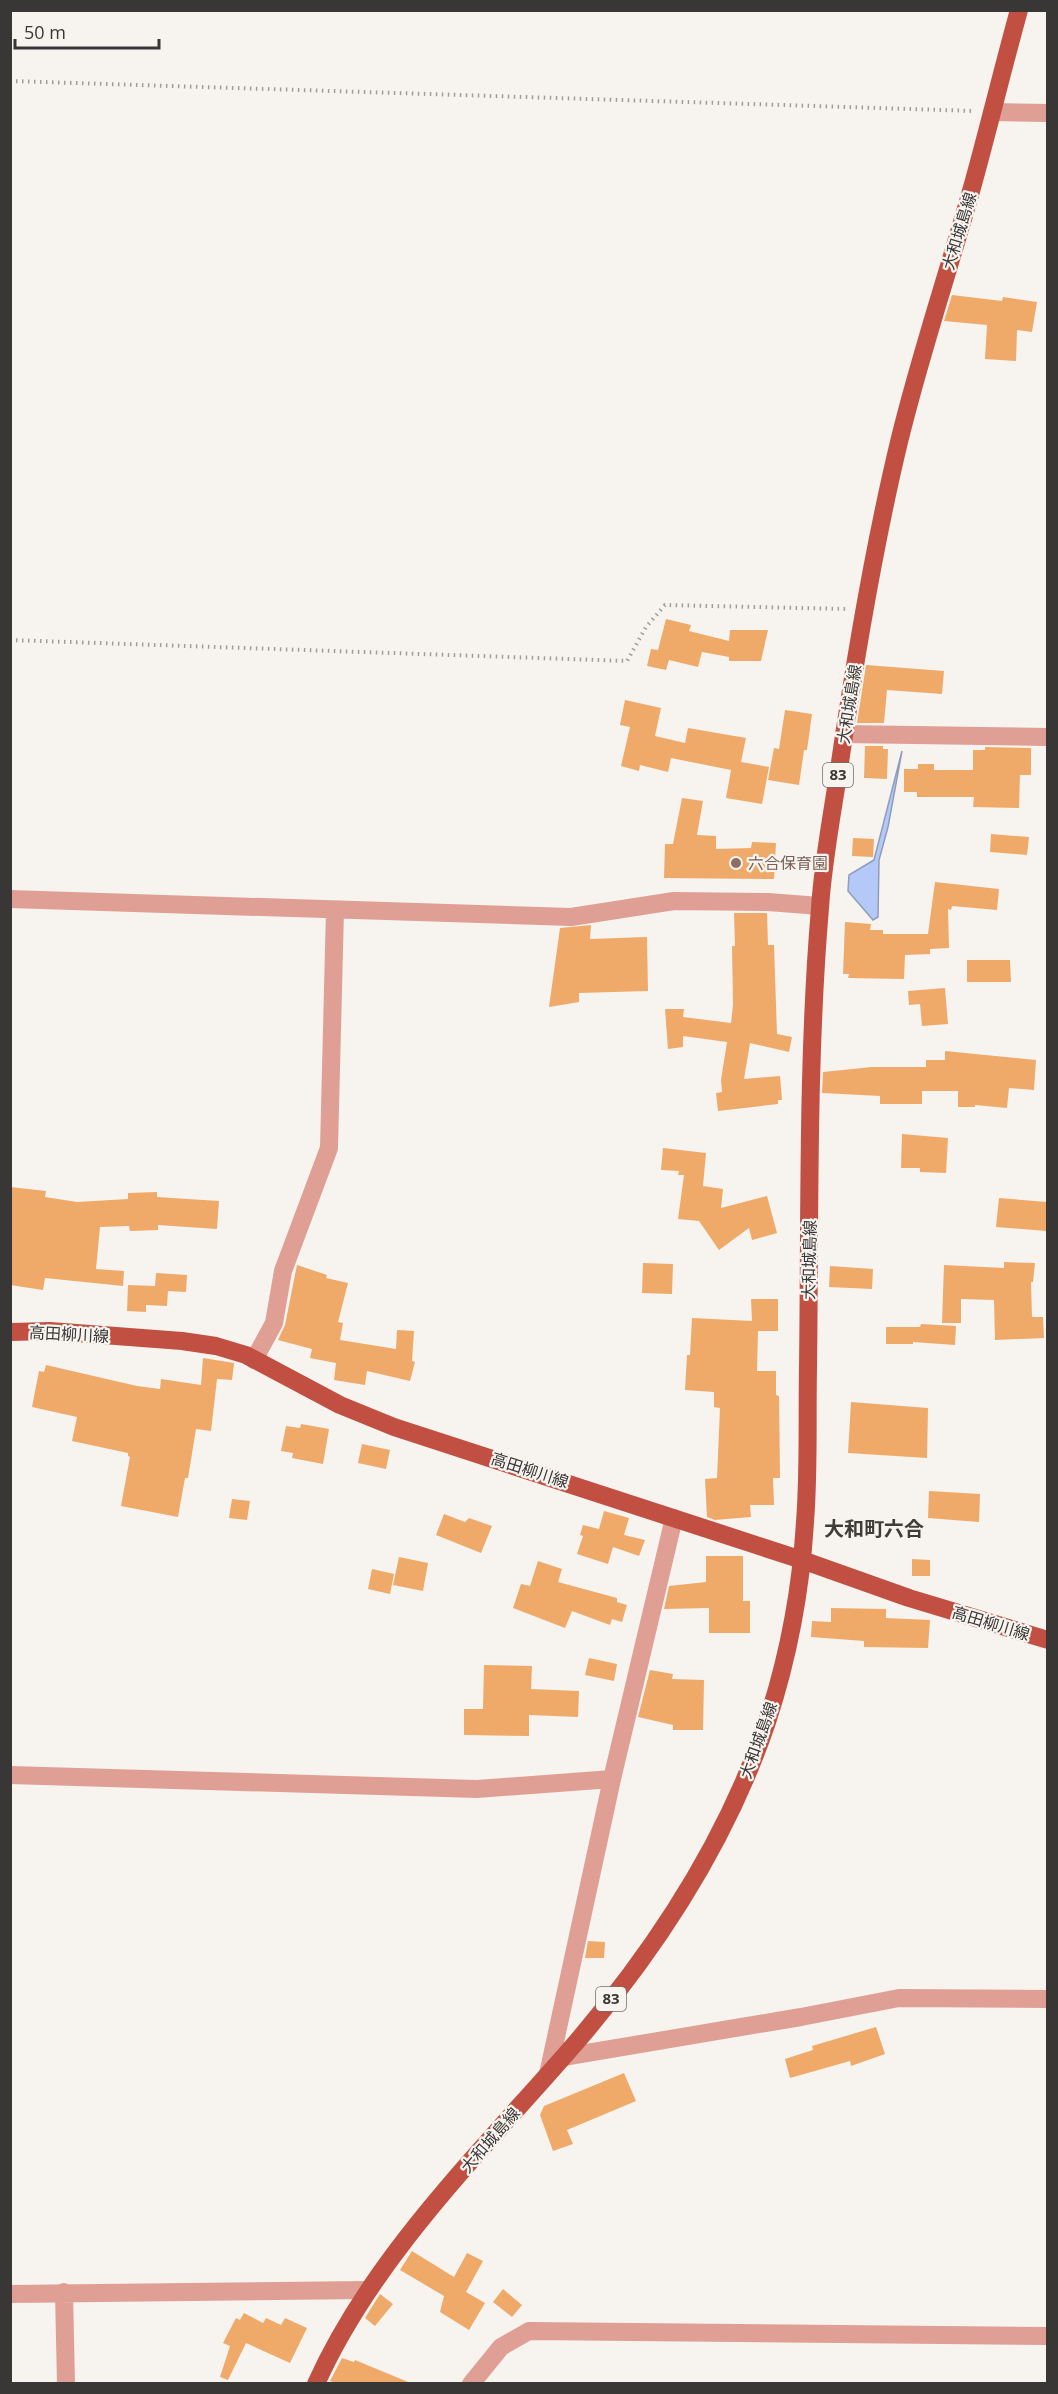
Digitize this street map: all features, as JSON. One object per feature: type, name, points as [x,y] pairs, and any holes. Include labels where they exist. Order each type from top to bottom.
[{"type":"main road","name":"大和城島線","points":[[316,2384],[367,2290],[461,2173],[563,2057],[642,1958],[685,1896],[714,1846],[748,1772],[767,1720],[788,1647],[806,1520],[813,1022],[820,906],[844,734],[864,610],[898,444],[1019,10]]},
{"type":"main road","name":"高田柳川線","points":[[10,1332],[50,1331],[182,1341],[216,1346],[246,1355],[340,1405],[394,1427],[802,1560],[909,1598],[1047,1640]]},
{"type":"street","points":[[992,112],[1047,113]]},
{"type":"street","points":[[844,734],[1047,737]]},
{"type":"street","points":[[10,899],[571,917],[674,902],[768,902],[820,906]]},
{"type":"street","points":[[254,1360],[274,1323],[282,1270],[329,1148],[335,910]]},
{"type":"street","points":[[548,2074],[612,1779],[674,1518]]},
{"type":"street","points":[[10,1774],[477,1789],[612,1779]]},
{"type":"street","points":[[563,2057],[801,2018],[899,1998],[1047,1999]]},
{"type":"street","points":[[10,2294],[367,2290]]},
{"type":"street","points":[[64,2292],[66,2384]]},
{"type":"street","points":[[471,2384],[501,2348],[529,2331],[1047,2336]]},
{"type":"path","points":[[10,81],[992,112]]},
{"type":"path","points":[[10,640],[627,661],[646,627],[665,605],[864,610]]},
{"type":"water","points":[[902,751],[888,827],[879,860],[878,917],[873,920],[848,891],[849,875],[874,860]]},
{"type":"building","points":[[952,295],[1002,301],[1003,297],[1037,302],[1032,332],[1017,330],[1016,361],[985,359],[987,325],[944,321]]},
{"type":"building","points":[[666,619],[691,625],[689,631],[729,641],[730,630],[768,630],[761,661],[729,661],[729,657],[702,652],[698,667],[669,660],[666,670],[647,666],[651,649],[658,650]]},
{"type":"building","points":[[866,665],[944,671],[942,694],[887,690],[884,723],[857,723]]},
{"type":"building","points":[[625,700],[661,708],[655,736],[685,743],[688,728],[746,738],[741,762],[769,767],[762,804],[726,798],[731,770],[671,758],[668,772],[640,765],[639,771],[621,766],[630,727],[620,725]]},
{"type":"building","points":[[785,710],[812,714],[799,785],[768,780],[774,748],[779,749]]},
{"type":"building","points":[[865,746],[883,746],[883,749],[888,749],[887,779],[864,778]]},
{"type":"building","points":[[985,747],[1031,748],[1031,775],[1020,775],[1019,808],[973,807],[974,797],[917,797],[917,792],[904,792],[904,769],[918,769],[918,764],[934,764],[934,770],[973,770],[973,750],[985,750]]},
{"type":"building","points":[[682,798],[703,801],[697,835],[716,836],[716,849],[751,848],[752,842],[776,843],[774,879],[664,878],[665,844],[673,844]]},
{"type":"building","points":[[991,834],[1029,837],[1027,855],[990,852]]},
{"type":"building","points":[[853,838],[874,839],[873,857],[852,856]]},
{"type":"building","points":[[935,882],[999,889],[997,910],[952,906],[951,910],[948,909],[949,948],[930,949],[930,954],[905,955],[904,979],[848,978],[849,974],[843,974],[845,922],[871,924],[870,930],[883,930],[883,934],[928,934]]},
{"type":"building","points":[[734,913],[767,913],[768,945],[774,945],[777,1034],[792,1037],[789,1052],[750,1043],[744,1079],[780,1076],[782,1100],[778,1100],[778,1104],[718,1111],[716,1093],[722,1092],[721,1080],[727,1042],[683,1036],[683,1047],[668,1049],[665,1009],[684,1009],[683,1017],[731,1023],[732,946],[735,946]]},
{"type":"building","points":[[591,925],[590,939],[647,937],[648,991],[579,993],[579,1002],[549,1007],[560,928]]},
{"type":"building","points":[[967,960],[1010,960],[1011,982],[967,982]]},
{"type":"building","points":[[945,988],[948,1024],[922,1026],[920,1004],[909,1005],[908,991]]},
{"type":"building","points":[[945,1051],[1036,1060],[1034,1090],[1009,1088],[1007,1108],[975,1105],[975,1107],[958,1107],[958,1091],[922,1091],[922,1104],[880,1104],[880,1096],[822,1093],[823,1072],[872,1067],[926,1067],[926,1060],[945,1060]]},
{"type":"building","points":[[902,1134],[948,1138],[946,1173],[920,1172],[920,1168],[901,1168]]},
{"type":"building","points":[[663,1148],[706,1153],[703,1186],[723,1189],[721,1208],[767,1196],[777,1233],[752,1240],[749,1228],[719,1250],[699,1221],[678,1219],[684,1175],[678,1175],[679,1171],[661,1170]]},
{"type":"building","points":[[10,1187],[46,1191],[45,1197],[77,1202],[128,1199],[128,1193],[157,1192],[157,1197],[219,1201],[217,1229],[158,1225],[158,1230],[130,1231],[129,1226],[100,1227],[96,1269],[124,1271],[123,1286],[45,1278],[43,1290],[10,1285]]},
{"type":"building","points":[[999,1198],[1047,1202],[1046,1231],[996,1227]]},
{"type":"building","points":[[1004,1262],[1035,1263],[1033,1282],[1031,1282],[1032,1317],[1043,1317],[1044,1338],[995,1340],[994,1300],[961,1299],[961,1323],[942,1323],[944,1265],[1004,1268]]},
{"type":"building","points":[[643,1263],[673,1264],[672,1294],[642,1293]]},
{"type":"building","points":[[297,1265],[327,1275],[326,1278],[348,1283],[338,1322],[343,1323],[340,1340],[396,1349],[397,1330],[414,1331],[412,1361],[415,1362],[410,1381],[367,1371],[365,1385],[334,1380],[336,1363],[310,1358],[312,1349],[278,1340],[285,1325]]},
{"type":"building","points":[[830,1266],[873,1269],[872,1289],[829,1287]]},
{"type":"building","points":[[156,1273],[187,1275],[186,1292],[168,1291],[167,1306],[146,1305],[146,1312],[127,1311],[128,1285],[155,1286]]},
{"type":"building","points":[[751,1299],[778,1299],[778,1331],[758,1331],[757,1371],[776,1371],[776,1395],[779,1396],[780,1478],[773,1478],[774,1505],[750,1505],[751,1517],[715,1520],[707,1517],[705,1479],[717,1478],[720,1408],[714,1407],[714,1392],[685,1390],[692,1318],[752,1321]]},
{"type":"building","points":[[921,1324],[956,1326],[955,1345],[913,1342],[913,1344],[886,1344],[886,1327],[920,1327]]},
{"type":"building","points":[[203,1358],[234,1363],[232,1380],[217,1379],[211,1431],[196,1429],[188,1478],[185,1478],[178,1517],[121,1506],[130,1457],[128,1453],[72,1441],[77,1417],[32,1407],[39,1371],[44,1372],[46,1365],[137,1386],[160,1389],[161,1379],[201,1385]]},
{"type":"building","points":[[851,1402],[928,1408],[927,1458],[848,1453]]},
{"type":"building","points":[[301,1424],[329,1429],[323,1464],[292,1458],[293,1453],[281,1451],[286,1426],[300,1428]]},
{"type":"building","points":[[362,1444],[390,1450],[386,1469],[358,1463]]},
{"type":"building","points":[[929,1491],[980,1494],[979,1522],[928,1518]]},
{"type":"building","points":[[232,1499],[250,1501],[247,1520],[229,1518]]},
{"type":"building","points":[[604,1511],[629,1518],[624,1535],[645,1540],[639,1556],[613,1547],[608,1564],[577,1554],[583,1536],[580,1535],[583,1525],[599,1529]]},
{"type":"building","points":[[444,1514],[465,1522],[469,1518],[492,1526],[481,1553],[436,1535]]},
{"type":"building","points":[[706,1556],[743,1556],[743,1601],[750,1601],[750,1633],[709,1633],[709,1608],[664,1609],[669,1586],[706,1582]]},
{"type":"building","points":[[399,1557],[428,1563],[423,1591],[393,1585]]},
{"type":"building","points":[[912,1559],[930,1560],[930,1576],[912,1576]]},
{"type":"building","points":[[538,1561],[562,1569],[558,1582],[617,1598],[617,1602],[627,1605],[622,1622],[612,1619],[610,1625],[572,1611],[565,1628],[513,1608],[521,1584],[530,1586]]},
{"type":"building","points":[[372,1569],[394,1574],[390,1594],[368,1589]]},
{"type":"building","points":[[831,1608],[886,1609],[886,1618],[930,1620],[928,1648],[864,1647],[864,1641],[811,1637],[812,1621],[831,1622]]},
{"type":"building","points":[[589,1658],[617,1664],[614,1681],[585,1675]]},
{"type":"building","points":[[484,1665],[532,1666],[531,1689],[579,1691],[578,1717],[529,1715],[529,1736],[464,1735],[464,1709],[483,1709]]},
{"type":"building","points":[[650,1670],[673,1674],[672,1679],[704,1680],[703,1730],[673,1730],[673,1725],[638,1717]]},
{"type":"building","points":[[588,1941],[605,1942],[604,1958],[585,1958]]},
{"type":"building","points":[[876,2027],[885,2054],[851,2066],[850,2061],[790,2078],[785,2059],[813,2050],[812,2046]]},
{"type":"building","points":[[624,2073],[636,2101],[567,2130],[573,2144],[553,2151],[540,2115],[544,2106]]},
{"type":"building","points":[[412,2251],[454,2277],[467,2253],[483,2261],[466,2292],[485,2303],[469,2330],[440,2312],[444,2296],[400,2270]]},
{"type":"building","points":[[503,2289],[522,2305],[512,2317],[493,2302]]},
{"type":"building","points":[[380,2294],[393,2304],[375,2326],[365,2318]]},
{"type":"building","points":[[244,2313],[263,2323],[266,2318],[281,2325],[285,2318],[307,2328],[290,2363],[246,2343],[228,2380],[220,2377],[230,2346],[223,2343],[236,2318],[240,2320]]},
{"type":"building","points":[[342,2358],[354,2362],[355,2360],[413,2384],[338,2384],[330,2381]]},
{"type":"place","name":"六合保育園","points":[[736,863]]},
{"type":"district","name":"大和町六合","points":[[874,1529]]}]
